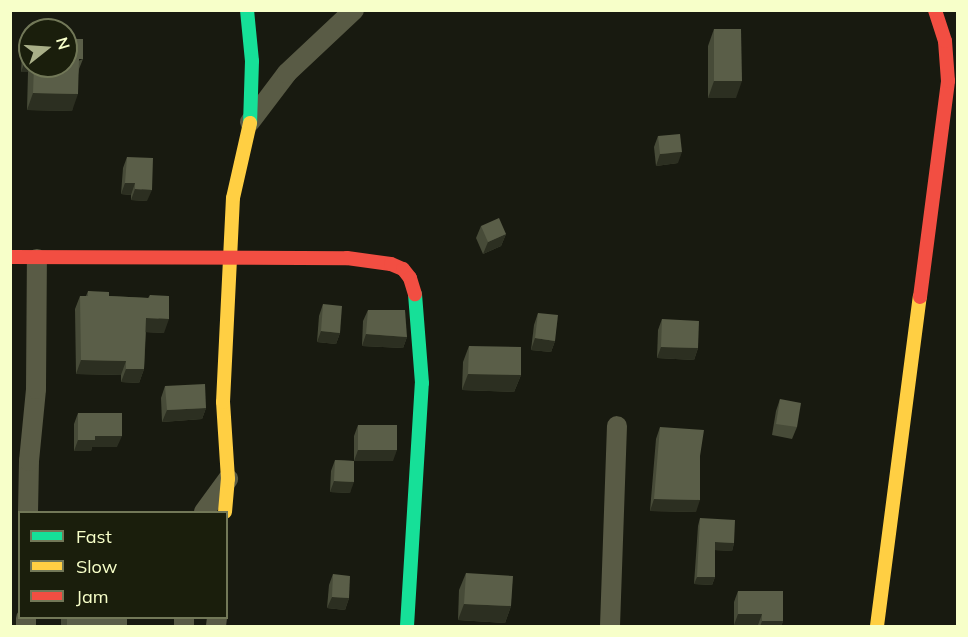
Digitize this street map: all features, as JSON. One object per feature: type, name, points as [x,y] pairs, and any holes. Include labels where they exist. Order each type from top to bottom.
[{"type":"street","points":[[225,511],[228,479],[223,402],[233,198],[250,122],[252,61],[247,10]]},
{"type":"street","points":[[250,122],[287,73],[354,10]]},
{"type":"street","points":[[877,627],[948,81],[945,41],[935,10]]},
{"type":"street","points":[[10,257],[37,259],[347,258],[391,264],[403,269],[410,278],[415,295],[422,383],[407,627]]},
{"type":"street","points":[[28,511],[29,461],[36,389],[37,259]]},
{"type":"street","points":[[610,627],[617,426]]},
{"type":"street","points":[[205,511],[228,479]]},
{"type":"building","points":[[714,29],[741,29],[742,81],[714,81]]},
{"type":"building","points":[[78,39],[83,39],[83,59],[79,59],[78,94],[33,93],[34,78],[78,78]]},
{"type":"building","points":[[680,134],[682,152],[660,154],[658,136]]},
{"type":"building","points":[[127,157],[153,158],[152,190],[135,189],[135,183],[125,183]]},
{"type":"building","points":[[499,218],[506,234],[488,242],[481,226]]},
{"type":"building","points":[[88,291],[109,292],[109,296],[149,298],[150,295],[169,296],[169,319],[146,318],[144,369],[126,369],[126,361],[81,360],[80,296],[88,296]]},
{"type":"building","points":[[323,304],[342,306],[340,333],[321,331]]},
{"type":"building","points":[[368,310],[405,310],[407,337],[366,334]]},
{"type":"building","points":[[538,313],[558,315],[555,341],[535,338]]},
{"type":"building","points":[[662,319],[699,321],[698,348],[661,347]]},
{"type":"building","points":[[469,346],[521,347],[521,375],[468,374]]},
{"type":"building","points":[[205,384],[206,408],[167,410],[165,386]]},
{"type":"building","points":[[780,399],[801,403],[797,427],[776,424]]},
{"type":"building","points":[[78,413],[122,413],[122,436],[95,436],[95,440],[78,440]]},
{"type":"building","points":[[358,425],[397,425],[397,450],[358,450]]},
{"type":"building","points":[[660,427],[704,430],[700,456],[700,500],[654,499]]},
{"type":"building","points":[[335,460],[354,461],[354,482],[334,481]]},
{"type":"building","points":[[700,518],[735,520],[734,543],[715,542],[715,577],[697,577]]},
{"type":"building","points":[[466,573],[513,576],[511,606],[464,604]]},
{"type":"building","points":[[333,574],[350,576],[349,598],[332,597]]},
{"type":"building","points":[[738,591],[783,591],[783,621],[762,621],[762,614],[738,614]]},
{"type":"building","points":[[67,619],[127,619],[127,627],[67,627]]},
{"type":"traffic: fast","points":[[247,10],[252,61],[250,123]]},
{"type":"traffic: fast","points":[[407,626],[422,383],[415,294]]},
{"type":"traffic: slow","points":[[225,511],[228,479],[223,402],[233,198],[250,123]]},
{"type":"traffic: slow","points":[[877,626],[920,297]]},
{"type":"traffic: jam","points":[[920,297],[948,81],[945,41],[935,10]]},
{"type":"traffic: jam","points":[[10,257],[347,258],[391,264],[403,269],[410,278],[415,294]]}]
